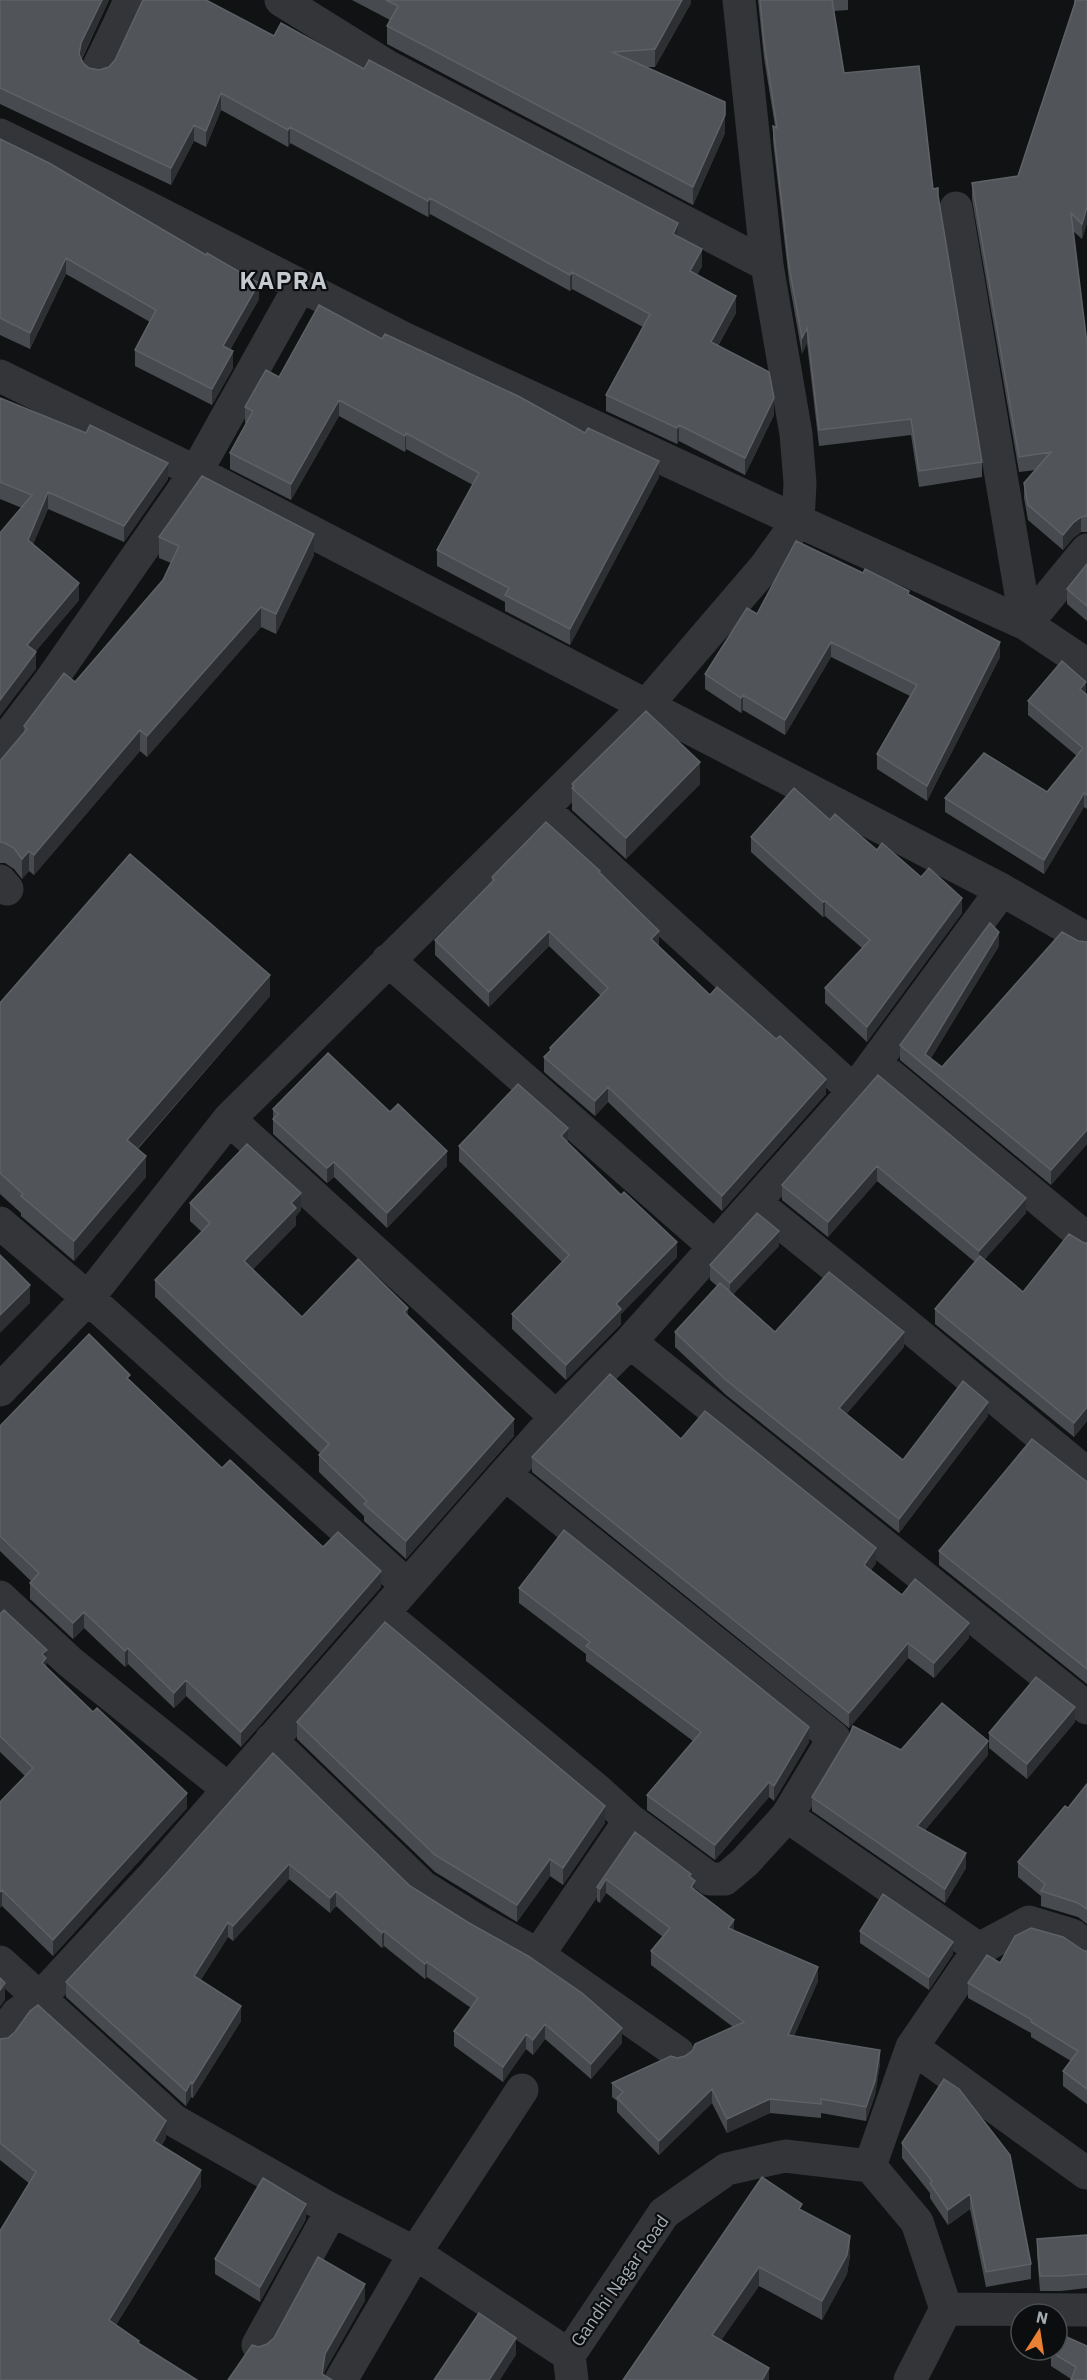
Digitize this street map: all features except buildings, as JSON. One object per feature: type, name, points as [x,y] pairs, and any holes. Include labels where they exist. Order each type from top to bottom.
[{"type":"street","points":[[98,68],[108,46],[113,41],[130,0]]},
{"type":"street","points":[[281,0],[387,66],[767,265]]},
{"type":"street","points":[[0,1390],[88,1298],[229,1119],[646,706],[765,567],[798,522],[800,483],[796,434],[767,265],[739,0]]},
{"type":"street","points":[[0,135],[403,338],[798,522],[1026,624],[1087,665]]},
{"type":"street","points":[[956,208],[1026,624]]},
{"type":"street","points":[[0,747],[51,680],[196,472],[300,286]]},
{"type":"street","points":[[0,376],[196,472],[1002,890],[1087,939]]},
{"type":"street","points":[[1026,624],[1087,550]]},
{"type":"street","points":[[543,809],[854,1091]]},
{"type":"street","points":[[0,2038],[17,2014],[40,1998],[152,1877],[505,1474],[556,1417],[630,1342],[854,1091],[1002,890]]},
{"type":"street","points":[[388,960],[715,1247]]},
{"type":"street","points":[[875,1063],[1087,1239]]},
{"type":"street","points":[[229,1119],[556,1417]]},
{"type":"street","points":[[756,1203],[1087,1474]]},
{"type":"street","points":[[0,1223],[88,1298],[407,1585]]},
{"type":"street","points":[[630,1342],[1087,1708]]},
{"type":"street","points":[[384,1614],[597,1790],[630,1820],[710,1879],[725,1879],[745,1862],[787,1816],[834,1738],[505,1474]]},
{"type":"street","points":[[0,1597],[70,1662],[228,1789]]},
{"type":"street","points":[[271,1740],[423,1887],[538,1955],[678,2053]]},
{"type":"street","points":[[787,1816],[979,1949]]},
{"type":"street","points":[[538,1955],[630,1820]]},
{"type":"street","points":[[910,2380],[946,2309],[917,2222],[870,2166],[912,2047],[979,1949],[1029,1922],[1072,1935],[1087,1947]]},
{"type":"street","points":[[0,1962],[173,2120],[332,2210],[415,2253],[571,2368]]},
{"type":"street","points":[[912,2047],[1086,2174]]},
{"type":"street","points":[[340,2380],[415,2253],[522,2090]]},
{"type":"street","name":"Gandhi Nagar Road","points":[[571,2368],[664,2213],[727,2169],[785,2156],[870,2166]]},
{"type":"street","points":[[258,2345],[332,2210]]},
{"type":"street","points":[[946,2309],[1087,2310]]},
{"type":"district","name":"KAPRA","points":[[284,281]]}]
